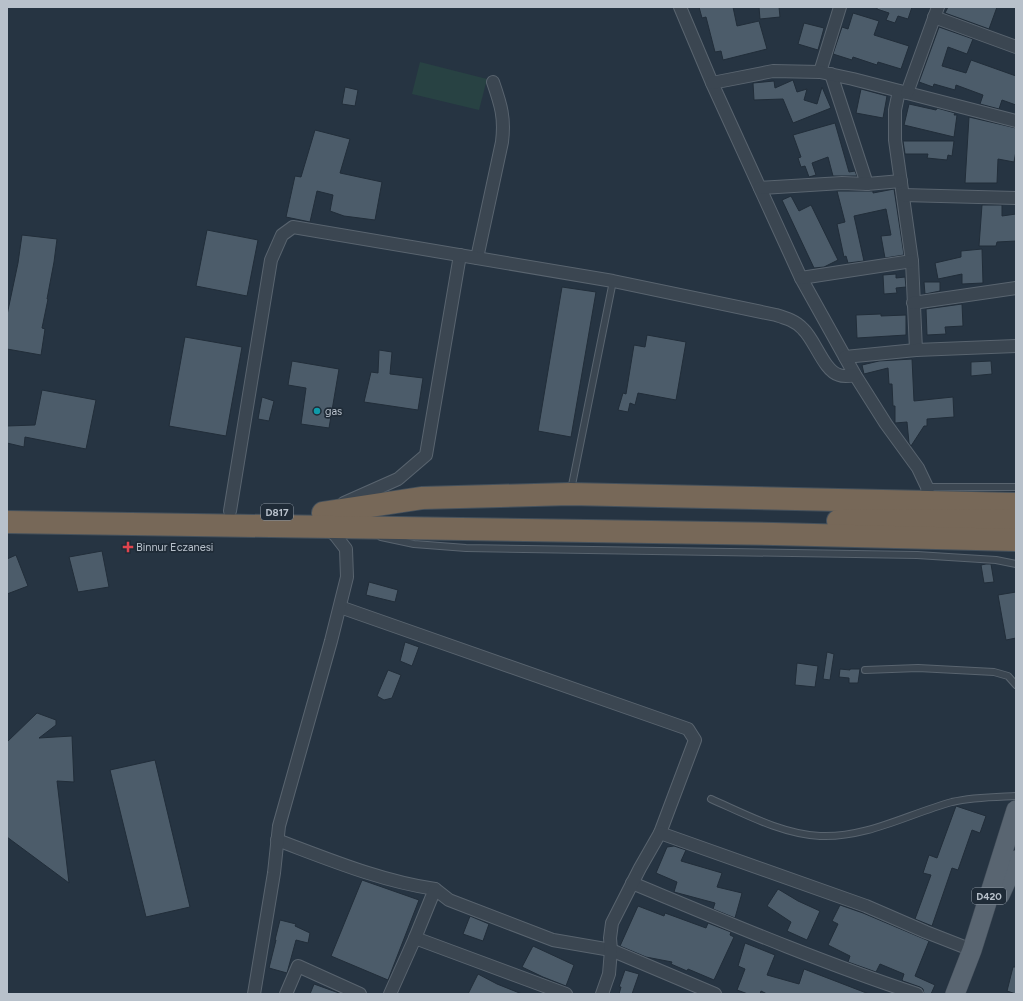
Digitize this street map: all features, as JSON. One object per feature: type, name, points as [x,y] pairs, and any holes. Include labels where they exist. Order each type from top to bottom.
[{"type":"highway","points":[[324,520],[422,498],[570,494],[928,495],[1016,504]]},
{"type":"highway","name":"D817","points":[[7,508],[230,511],[324,520]]},
{"type":"highway","name":"D817","points":[[7,522],[324,520],[547,524]]},
{"type":"highway","points":[[547,524],[1016,520]]},
{"type":"highway","points":[[547,524],[766,534],[1016,540]]},
{"type":"main road","name":"D420","points":[[958,988],[972,950],[1016,810]]},
{"type":"main road","name":"D420","points":[[958,988],[1016,860]]},
{"type":"street","points":[[680,7],[712,83],[801,278],[855,375],[886,424],[918,468],[928,495]]},
{"type":"street","points":[[840,7],[825,73],[867,184]]},
{"type":"street","points":[[916,350],[912,261],[895,140],[895,110],[936,12],[1016,47]]},
{"type":"street","points":[[712,83],[772,71],[790,70],[825,73],[1016,121]]},
{"type":"street","points":[[477,258],[501,149],[504,127],[501,105],[493,82]]},
{"type":"street","points":[[760,188],[842,183],[867,184],[901,181]]},
{"type":"street","points":[[903,195],[1016,196]]},
{"type":"street","points":[[230,511],[271,260],[282,235],[293,228],[613,281],[737,306],[788,319],[804,330],[825,363],[834,373],[839,375],[855,375]]},
{"type":"street","points":[[254,994],[274,873],[279,826],[331,641],[347,578],[346,549],[324,520],[398,479],[426,455],[460,255]]},
{"type":"street","points":[[801,278],[912,261]]},
{"type":"street","points":[[914,303],[1016,288]]},
{"type":"street","points":[[845,357],[916,350],[1016,346]]},
{"type":"street","points":[[340,606],[688,729],[695,740],[660,834],[612,923],[610,938],[612,950],[609,974],[602,994]]},
{"type":"street","points":[[660,834],[866,906],[972,950]]},
{"type":"street","points":[[277,840],[352,868],[416,886],[435,889],[449,900],[553,940],[612,950],[715,994]]},
{"type":"street","points":[[632,884],[798,952],[917,994]]},
{"type":"street","points":[[390,994],[435,889]]},
{"type":"street","points":[[415,938],[566,994]]},
{"type":"street","points":[[286,994],[298,966],[360,994]]},
{"type":"lane","points":[[570,494],[613,281]]},
{"type":"lane","points":[[928,495],[1016,487]]},
{"type":"lane","points":[[324,520],[363,534]]},
{"type":"lane","points":[[378,537],[414,544],[466,548],[917,555],[996,560],[1016,564]]},
{"type":"lane","points":[[865,670],[918,668],[994,672],[1008,676],[1016,684]]},
{"type":"lane","points":[[711,800],[799,833],[819,836],[840,836],[884,826],[954,802],[969,799],[1016,796]]},
{"type":"green space","points":[[420,62],[487,79],[479,110],[412,94]]},
{"type":"building","points":[[699,7],[733,7],[737,26],[759,21],[767,49],[723,60],[721,51],[715,52],[706,17],[702,18]]},
{"type":"building","points":[[759,7],[779,7],[780,17],[760,19]]},
{"type":"building","points":[[877,7],[912,7],[908,19],[898,16],[895,23],[886,20],[889,13],[877,9]]},
{"type":"building","points":[[948,7],[997,7],[989,29],[945,13]]},
{"type":"building","points":[[853,13],[879,21],[874,35],[909,46],[901,69],[878,62],[877,65],[853,57],[852,60],[833,54],[842,27],[848,29]]},
{"type":"building","points":[[804,23],[824,28],[818,50],[798,44]]},
{"type":"building","points":[[939,27],[973,39],[967,54],[948,47],[942,66],[966,73],[971,60],[1016,76],[1016,105],[1002,100],[999,109],[980,104],[983,95],[956,85],[955,90],[934,84],[933,87],[919,82]]},
{"type":"building","points":[[793,80],[797,92],[807,89],[804,100],[817,104],[822,87],[831,108],[793,123],[783,99],[754,100],[753,83],[774,81],[775,88]]},
{"type":"building","points":[[345,87],[358,90],[355,106],[342,104]]},
{"type":"building","points":[[861,89],[887,96],[883,118],[856,113]]},
{"type":"building","points":[[909,104],[936,110],[937,108],[955,113],[954,115],[957,115],[954,137],[904,125]]},
{"type":"building","points":[[969,117],[1016,128],[1016,151],[1014,162],[998,159],[997,183],[965,183]]},
{"type":"building","points":[[835,123],[849,172],[855,171],[857,176],[833,176],[828,157],[812,163],[816,175],[809,177],[805,166],[801,167],[798,158],[801,157],[793,135]]},
{"type":"building","points":[[315,130],[350,139],[340,173],[382,182],[375,220],[344,216],[330,211],[333,195],[317,191],[310,222],[286,217],[295,176],[301,177]]},
{"type":"building","points":[[903,141],[954,141],[952,156],[948,155],[947,160],[927,158],[928,154],[905,154]]},
{"type":"building","points":[[894,189],[904,255],[885,258],[881,236],[891,235],[886,209],[854,216],[864,261],[848,263],[846,256],[844,257],[837,224],[845,222],[837,191],[873,191],[873,193]]},
{"type":"building","points":[[791,196],[799,211],[811,205],[838,260],[824,267],[814,268],[782,200]]},
{"type":"building","points":[[982,205],[1002,205],[1002,216],[1016,214],[1016,241],[997,242],[996,246],[979,246]]},
{"type":"building","points":[[207,230],[258,240],[247,296],[196,286]]},
{"type":"building","points":[[22,235],[57,239],[42,328],[45,329],[41,355],[7,349],[7,315],[18,263]]},
{"type":"building","points":[[982,249],[983,283],[962,284],[962,274],[938,279],[935,263],[961,257],[961,251]]},
{"type":"building","points":[[896,274],[896,278],[905,277],[906,287],[896,288],[897,293],[884,294],[883,275]]},
{"type":"building","points":[[924,282],[940,282],[940,291],[925,294]]},
{"type":"building","points":[[562,287],[596,292],[571,437],[538,431]]},
{"type":"building","points":[[962,304],[963,326],[945,327],[946,334],[927,335],[926,309]]},
{"type":"building","points":[[881,314],[881,316],[906,315],[906,335],[857,338],[856,315]]},
{"type":"building","points":[[647,335],[686,342],[676,400],[638,393],[635,405],[630,403],[628,412],[618,410],[623,393],[626,394],[634,345],[645,347]]},
{"type":"building","points":[[185,337],[242,347],[226,436],[169,426]]},
{"type":"building","points":[[379,350],[392,352],[390,374],[423,378],[418,410],[364,402],[371,372],[378,373]]},
{"type":"building","points":[[912,359],[914,401],[953,397],[954,417],[927,419],[927,426],[924,426],[911,446],[909,443],[907,422],[895,423],[895,406],[893,406],[892,384],[889,384],[888,368],[864,374],[862,365],[879,361]]},
{"type":"building","points":[[292,361],[339,369],[329,428],[301,424],[306,388],[288,385]]},
{"type":"building","points":[[991,361],[992,374],[971,376],[971,362]]},
{"type":"building","points":[[42,390],[96,400],[86,449],[25,437],[24,447],[7,443],[7,426],[35,425]]},
{"type":"building","points":[[262,397],[274,401],[269,421],[258,419]]},
{"type":"building","points":[[102,551],[109,587],[78,592],[69,557]]},
{"type":"building","points":[[16,555],[28,586],[7,594],[7,559]]},
{"type":"building","points":[[991,564],[994,582],[984,583],[981,565]]},
{"type":"building","points":[[369,582],[398,590],[395,602],[366,595]]},
{"type":"building","points":[[1016,592],[1016,638],[1006,640],[998,595]]},
{"type":"building","points":[[405,642],[419,647],[412,666],[400,661]]},
{"type":"building","points":[[827,652],[834,654],[830,680],[823,679]]},
{"type":"building","points":[[797,663],[818,666],[815,687],[795,685]]},
{"type":"building","points":[[840,669],[860,669],[858,683],[849,683],[849,678],[839,677]]},
{"type":"building","points":[[388,670],[401,675],[392,698],[384,700],[377,696]]},
{"type":"building","points":[[37,713],[56,720],[56,725],[39,738],[72,736],[74,782],[57,781],[69,883],[7,837],[7,742]]},
{"type":"building","points":[[155,760],[190,907],[146,917],[110,770]]},
{"type":"building","points":[[956,806],[986,816],[980,833],[972,830],[958,870],[952,868],[932,926],[915,919],[931,875],[923,873],[929,855],[937,858]]},
{"type":"building","points":[[674,846],[686,850],[681,861],[722,873],[717,887],[742,893],[735,918],[713,909],[715,903],[674,892],[677,882],[656,873],[667,847]]},
{"type":"building","points":[[362,880],[419,900],[388,980],[331,956]]},
{"type":"building","points":[[778,889],[798,901],[820,911],[807,940],[787,931],[791,922],[767,906]]},
{"type":"building","points":[[840,905],[863,913],[929,941],[915,976],[935,985],[931,994],[924,994],[923,989],[920,987],[903,981],[904,974],[880,964],[876,972],[848,962],[850,956],[828,945],[838,924],[832,921]]},
{"type":"building","points":[[638,906],[664,916],[665,913],[706,928],[708,923],[731,932],[730,935],[734,937],[714,980],[688,969],[687,971],[671,964],[672,962],[646,957],[620,946]]},
{"type":"building","points":[[470,916],[489,924],[483,941],[463,934]]},
{"type":"building","points":[[280,920],[296,924],[295,926],[310,933],[308,943],[296,940],[287,973],[269,968]]},
{"type":"building","points":[[745,943],[775,955],[767,975],[799,984],[804,969],[869,994],[767,994],[761,991],[760,994],[748,994],[737,990],[745,969],[738,966]]},
{"type":"building","points":[[533,946],[574,965],[566,986],[522,967]]},
{"type":"building","points":[[1013,967],[1016,967],[1016,994],[1007,991]]},
{"type":"building","points":[[625,970],[639,974],[632,994],[619,994],[621,987],[619,987]]},
{"type":"building","points":[[478,974],[497,984],[522,994],[468,994]]},
{"type":"building","points":[[314,984],[339,993],[339,994],[310,994]]},
{"type":"place","name":"gas","points":[[317,411]]},
{"type":"place","name":"Binnur Eczanesi","points":[[128,547]]}]
